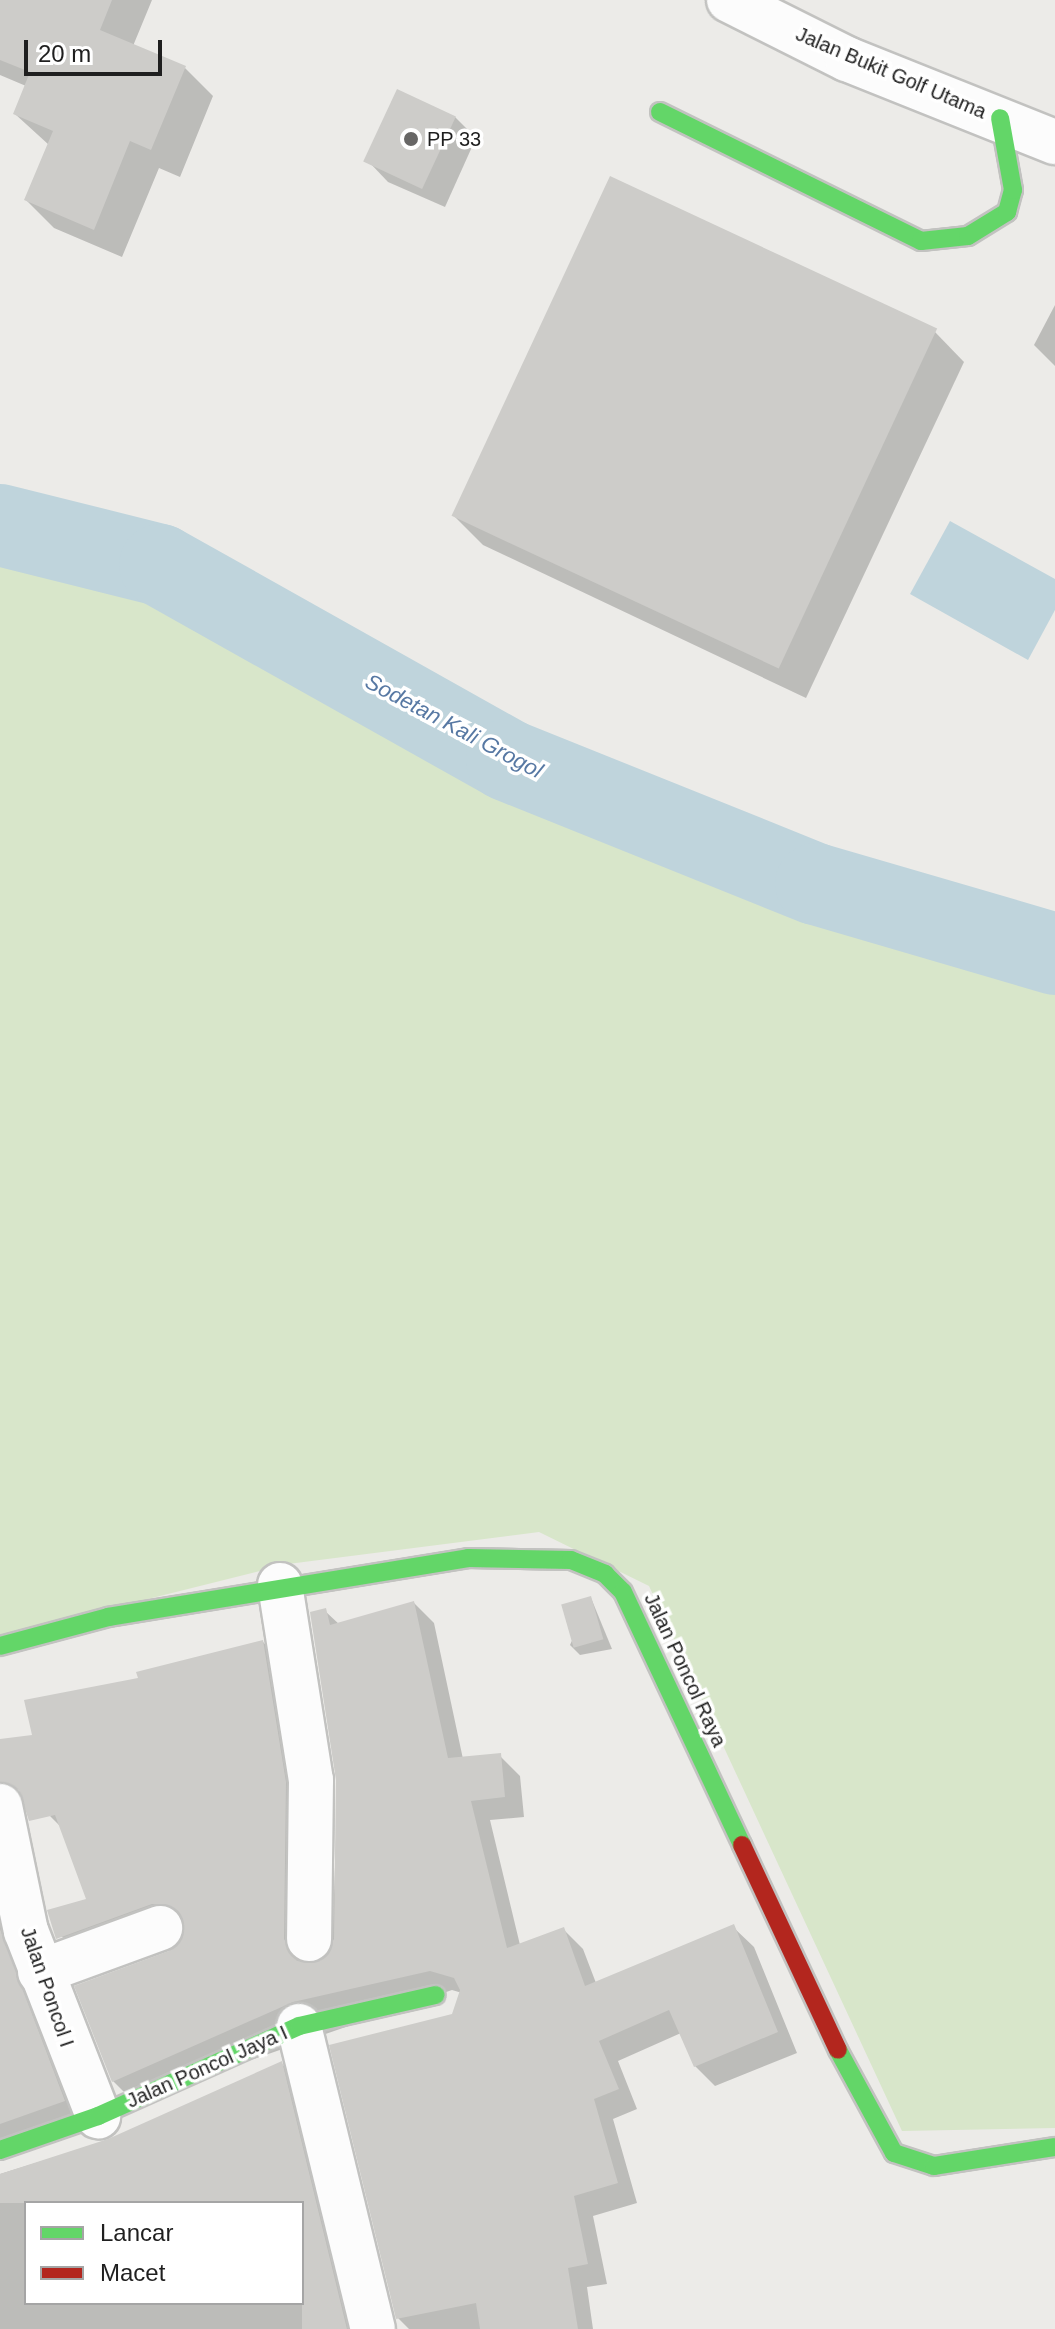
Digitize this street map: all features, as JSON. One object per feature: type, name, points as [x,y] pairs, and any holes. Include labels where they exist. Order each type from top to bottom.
[{"type":"street","name":"Jalan Bukit Golf Utama","points":[[729,0],[847,59],[1055,142]]},
{"type":"street","points":[[660,112],[921,241],[968,236],[1007,212],[1013,190],[1000,118]]},
{"type":"street","name":"Jalan Poncol Raya","points":[[0,1646],[280,1585],[526,1554],[571,1560],[605,1574],[623,1592],[881,2140],[904,2158],[934,2166],[1055,2147]]},
{"type":"street","points":[[280,1585],[311,1780],[309,1939]]},
{"type":"street","name":"Jalan Poncol I","points":[[0,1806],[40,1972],[98,2116]]},
{"type":"street","points":[[40,1972],[160,1928]]},
{"type":"street","points":[[299,2026],[436,1995]]},
{"type":"street","name":"Jalan Poncol Jaya I","points":[[0,2150],[98,2116],[299,2026],[373,2329]]},
{"type":"green space","points":[[0,525],[160,565],[507,760],[816,884],[1055,954],[1055,2128],[902,2131],[649,1586],[539,1532],[288,1564],[0,1636]]},
{"type":"water","points":[[950,521],[1055,579],[1055,610],[1028,660],[910,594]]},
{"type":"building","points":[[0,0],[112,0],[100,30],[186,66],[151,150],[130,141],[94,230],[24,200],[53,131],[13,114],[30,72],[0,60]]},
{"type":"building","name":"PP 33","points":[[397,89],[456,116],[422,189],[363,162]]},
{"type":"building","points":[[610,176],[937,329],[779,668],[452,516]]},
{"type":"building","points":[[591,1596],[603,1639],[574,1648],[561,1605]]},
{"type":"building","points":[[414,1601],[448,1758],[501,1753],[505,1797],[471,1801],[507,1948],[564,1927],[585,1986],[734,1924],[778,2032],[694,2067],[669,2010],[599,2041],[619,2089],[594,2099],[618,2183],[574,2196],[588,2264],[568,2268],[578,2329],[480,2329],[476,2303],[396,2319],[329,2045],[452,2014],[460,1990],[454,1978],[430,1971],[293,2002],[112,2082],[74,1986],[169,1951],[184,1933],[183,1919],[165,1904],[152,1904],[56,1939],[47,1910],[86,1899],[55,1815],[29,1821],[19,1790],[0,1782],[0,1739],[32,1735],[24,1700],[138,1678],[136,1672],[263,1640],[286,1782],[284,1939],[297,1961],[320,1961],[334,1939],[336,1780],[310,1612],[326,1608],[330,1625]]},
{"type":"building","points":[[0,1929],[65,2101],[0,2124]]},
{"type":"building","points":[[282,2061],[347,2329],[302,2329],[304,2201],[0,2203],[0,2174],[108,2139]]},
{"type":"waterway","name":"Sodetan Kali Grogol","points":[[0,525],[160,565],[507,760],[816,884],[1055,954]]},
{"type":"traffic: fast","points":[[660,112],[921,241],[968,236],[1007,212],[1013,190],[1000,118]]},
{"type":"traffic: fast","points":[[0,1646],[108,1617],[468,1558],[571,1560],[605,1574],[623,1592],[742,1845]]},
{"type":"traffic: fast","points":[[0,2150],[98,2116],[299,2026],[436,1995]]},
{"type":"traffic: fast","points":[[838,2050],[894,2153],[934,2166],[1055,2147]]},
{"type":"traffic: jam","points":[[742,1845],[838,2050]]},
{"type":"place","name":"PP 33","points":[[411,139]]}]
